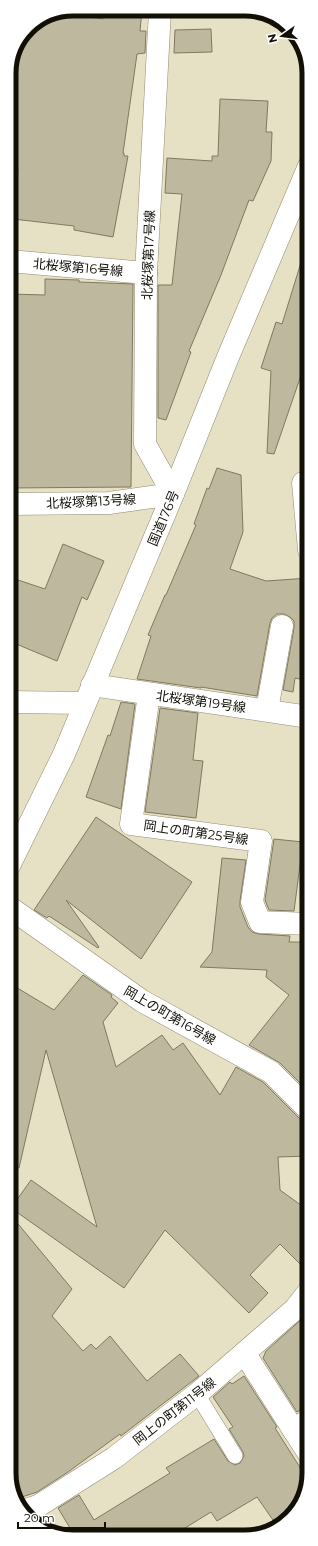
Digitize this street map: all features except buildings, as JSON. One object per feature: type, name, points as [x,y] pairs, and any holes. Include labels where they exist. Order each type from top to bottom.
[{"type":"main road","name":"北桜塚第17号線","points":[[160,16],[146,272],[145,444],[173,494]]},
{"type":"main road","name":"国道176号","points":[[16,837],[64,754],[302,180]]},
{"type":"main road","name":"北桜塚第16号線","points":[[16,262],[146,272]]},
{"type":"main road","name":"北桜塚第13号線","points":[[16,504],[109,503],[173,494]]},
{"type":"main road","points":[[267,710],[282,626]]},
{"type":"main road","name":"北桜塚第19号線","points":[[16,701],[89,694],[149,694],[302,716]]},
{"type":"main road","name":"岡上の町第25号線","points":[[149,694],[131,824],[261,841],[252,902],[260,922],[302,924]]},
{"type":"main road","name":"岡上の町第16号線","points":[[16,911],[142,1001],[271,1072],[302,1103]]},
{"type":"main road","name":"岡上の町第11号線","points":[[29,1509],[38,1506],[114,1458],[197,1394],[245,1354],[295,1309],[302,1300]]},
{"type":"main road","points":[[245,1354],[301,1425]]},
{"type":"lane","points":[[197,1394],[235,1456]]}]
